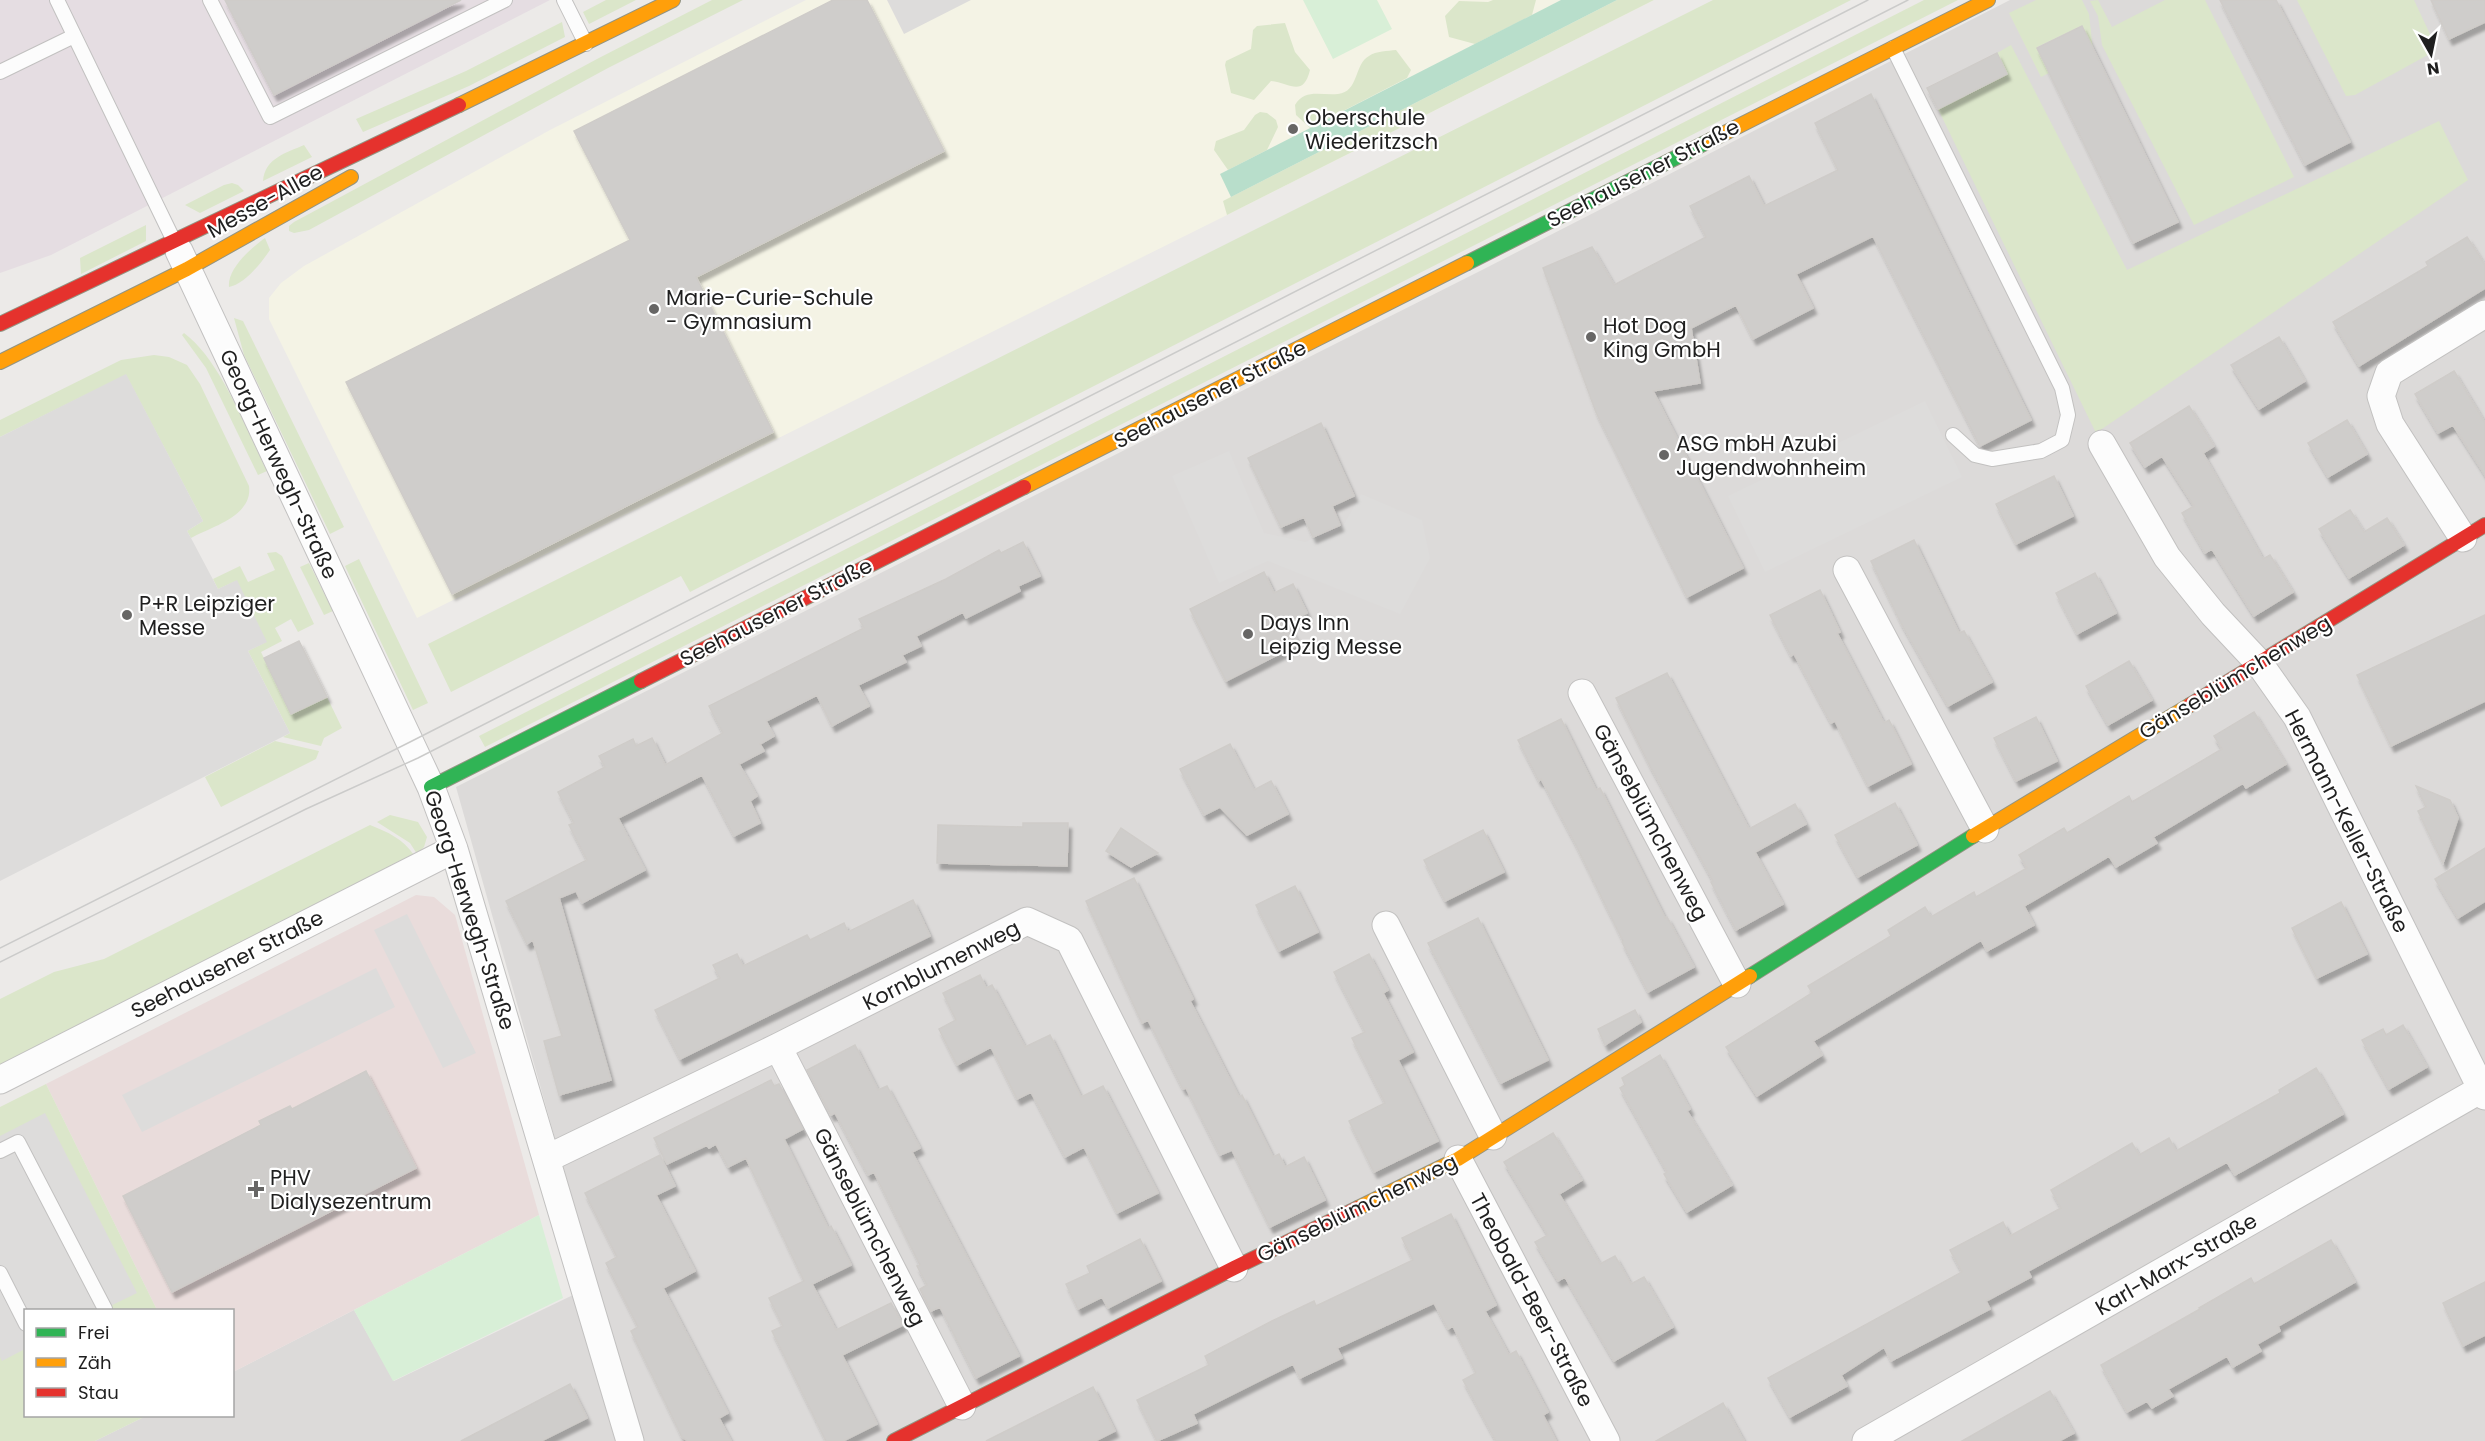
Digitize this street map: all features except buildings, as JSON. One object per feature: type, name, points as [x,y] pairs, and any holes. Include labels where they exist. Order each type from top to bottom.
[{"type":"street","name":"Messe-Allee","points":[[0,324],[173,239],[545,65],[674,0]]},
{"type":"street","name":"Seehausener Straße","points":[[431,787],[1988,0]]},
{"type":"street","name":"Messe-Allee","points":[[404,146],[545,65]]},
{"type":"street","name":"Messe-Allee","points":[[0,362],[187,269],[363,170]]},
{"type":"street","name":"Georg-Herwegh-Straße","points":[[173,239],[431,787],[454,849],[548,1158],[629,1441]]},
{"type":"street","points":[[2474,532],[2390,424],[2381,396],[2389,373],[2485,314]]},
{"type":"street","name":"Hermann-Keller-Straße","points":[[2102,444],[2167,556],[2213,614],[2259,663],[2297,717],[2484,1091]]},
{"type":"street","name":"Gänseblümchenweg","points":[[894,1441],[1234,1268],[1458,1159],[1985,829],[2474,532]]},
{"type":"street","points":[[1847,570],[1985,829]]},
{"type":"street","name":"Gänseblümchenweg","points":[[1582,693],[1737,984]]},
{"type":"street","name":"Seehausener Straße","points":[[0,1080],[454,849]]},
{"type":"street","name":"Kornblumenweg","points":[[548,1158],[778,1047],[1027,921],[1070,939],[1234,1268]]},
{"type":"street","points":[[1386,925],[1493,1136]]},
{"type":"street","name":"Gänseblümchenweg","points":[[778,1047],[962,1406]]},
{"type":"street","name":"Karl-Marx-Straße","points":[[1866,1441],[2484,1091]]},
{"type":"street","name":"Theobald-Beer-Straße","points":[[1458,1159],[1606,1441]]},
{"type":"lane","points":[[57,0],[173,239]]},
{"type":"lane","points":[[210,0],[270,117],[505,0]]},
{"type":"lane","points":[[564,0],[587,44]]},
{"type":"lane","points":[[0,72],[74,36]]},
{"type":"lane","points":[[1893,48],[2062,388],[2068,416],[2062,440],[2041,451],[2012,456],[1992,459],[1974,455],[1953,435]]},
{"type":"lane","points":[[0,1151],[18,1142],[105,1309]]},
{"type":"lane","points":[[0,1274],[24,1320]]},
{"type":"shaded area","points":[[0,0],[550,0],[51,255],[0,273]]},
{"type":"shaded area","name":"Marie-Curie-Schule - Gymnasium","points":[[806,0],[1654,0],[417,618],[269,319],[269,298],[281,283],[304,266],[550,130]]},
{"type":"shaded area","points":[[887,0],[971,0],[904,34]]},
{"type":"shaded area","points":[[2010,0],[2485,0],[2485,1441],[95,1441],[144,1417],[234,1417],[234,1371],[354,1310],[394,1381],[596,1284],[456,787],[1482,270]]},
{"type":"shaded area","name":"P+R Leipziger Messe","points":[[126,374],[203,521],[187,531],[218,589],[237,580],[267,642],[248,651],[290,733],[0,881],[0,437]]},
{"type":"shaded area","points":[[1925,401],[1962,477],[1765,572],[1728,496]]},
{"type":"shaded area","points":[[1229,451],[1264,533],[1305,542],[1343,526],[1361,494],[1422,520],[1430,558],[1400,614],[1268,561],[1219,583],[1172,476]]},
{"type":"shaded area","points":[[416,895],[434,897],[455,915],[539,1215],[234,1371],[234,1309],[157,1309],[46,1084]]},
{"type":"shaded area","points":[[407,914],[476,1053],[443,1068],[374,930]]},
{"type":"shaded area","points":[[376,968],[395,1007],[142,1132],[122,1095]]},
{"type":"shaded area","points":[[45,1113],[137,1293],[104,1309],[24,1309],[24,1350],[2,1361],[0,1357],[0,1136]]},
{"type":"green space","points":[[606,0],[636,0],[589,24],[583,12]]},
{"type":"green space","points":[[712,0],[743,0],[608,68],[309,230],[294,233],[289,231],[289,226],[294,222],[597,59]]},
{"type":"green space","points":[[1303,0],[1377,0],[1392,29],[1333,59]]},
{"type":"green space","points":[[1536,0],[1532,15],[1475,44],[1449,37],[1445,16],[1459,1],[1488,2]]},
{"type":"green space","points":[[1561,0],[1617,0],[1231,197],[1220,174]]},
{"type":"green space","points":[[1617,0],[1654,0],[1227,215],[1223,201]]},
{"type":"green space","points":[[1713,0],[1851,0],[690,592],[681,576],[451,692],[428,644]]},
{"type":"green space","points":[[1924,0],[1958,0],[485,747],[479,736]]},
{"type":"green space","points":[[2036,0],[2082,0],[2089,14],[2093,50],[2081,26],[2037,47],[2049,73],[2041,77],[2009,13]]},
{"type":"green space","points":[[2098,0],[2112,27],[2165,0],[2205,0],[2294,177],[2194,225],[2102,45],[2098,16],[2090,1]]},
{"type":"green space","points":[[2297,0],[2414,0],[2436,47],[2435,51],[2355,95],[2346,96]]},
{"type":"green space","points":[[562,22],[565,37],[469,86],[363,132],[356,119],[466,71]]},
{"type":"green space","points":[[1285,23],[1295,52],[1310,70],[1304,84],[1295,87],[1271,81],[1254,100],[1231,93],[1226,61],[1251,49],[1253,30],[1257,26]]},
{"type":"green space","points":[[2011,45],[2127,270],[2439,121],[2468,180],[2096,433],[1938,109],[2007,74],[1997,53]]},
{"type":"green space","points":[[1396,50],[1411,70],[1407,78],[1310,128],[1296,115],[1295,105],[1304,96],[1345,92],[1353,83],[1364,60],[1375,53]]},
{"type":"green space","points":[[1260,112],[1267,113],[1276,120],[1278,127],[1267,150],[1228,170],[1214,150],[1216,141],[1244,130]]},
{"type":"green space","points":[[304,145],[312,157],[263,181],[272,162]]},
{"type":"green space","points":[[232,183],[244,191],[200,213],[185,205],[224,185]]},
{"type":"green space","points":[[146,225],[146,241],[81,274],[80,258]]},
{"type":"green space","points":[[265,238],[270,250],[267,255],[246,278],[229,287],[229,280],[236,266]]},
{"type":"green space","points":[[234,318],[243,321],[344,527],[330,534],[244,355]]},
{"type":"green space","points":[[184,333],[197,345],[221,378],[267,471],[258,475],[206,368],[182,335]]},
{"type":"green space","points":[[154,355],[169,357],[187,365],[200,384],[249,486],[249,496],[245,505],[238,512],[230,519],[191,538],[187,531],[203,521],[126,375],[0,437],[0,420],[121,360]]},
{"type":"green space","points":[[276,552],[282,556],[314,624],[298,632],[291,619],[275,628],[282,641],[261,652],[291,714],[327,697],[342,728],[324,738],[321,746],[283,737],[290,733],[248,651],[266,642],[236,581],[218,589],[213,579],[240,566],[248,582],[275,570],[267,553]]},
{"type":"green space","points":[[359,559],[428,703],[413,710],[345,566]]},
{"type":"green space","points":[[309,563],[333,611],[324,615],[300,567]]},
{"type":"green space","points":[[275,741],[319,751],[316,759],[221,807],[205,777]]},
{"type":"green space","points":[[390,815],[418,822],[427,837],[424,847],[417,854],[410,843],[377,822]]},
{"type":"green space","points":[[370,825],[395,837],[414,855],[0,1067],[0,999],[54,972],[104,959]]},
{"type":"green space","points":[[46,1084],[157,1309],[24,1309],[24,1417],[144,1417],[95,1441],[0,1441],[0,1107]]},
{"type":"green space","points":[[539,1215],[563,1298],[393,1381],[354,1310]]},
{"type":"tram line","points":[[0,948],[410,742],[1868,0]]},
{"type":"tram line","points":[[0,962],[306,809],[418,758],[1908,0]]},
{"type":"traffic: fast","points":[[1467,263],[1711,140]]},
{"type":"traffic: fast","points":[[431,787],[641,681]]},
{"type":"traffic: fast","points":[[1750,976],[1973,836]]},
{"type":"traffic: slow","points":[[459,105],[673,0]]},
{"type":"traffic: slow","points":[[1711,140],[1988,0]]},
{"type":"traffic: slow","points":[[0,362],[187,269],[351,177]]},
{"type":"traffic: slow","points":[[1024,487],[1467,263]]},
{"type":"traffic: slow","points":[[1973,836],[2190,705]]},
{"type":"traffic: slow","points":[[1358,1208],[1458,1159],[1750,976]]},
{"type":"traffic: jam","points":[[0,324],[459,105]]},
{"type":"traffic: jam","points":[[641,681],[1024,487]]},
{"type":"traffic: jam","points":[[2190,705],[2485,525]]},
{"type":"traffic: jam","points":[[894,1441],[1234,1268],[1358,1208]]},
{"type":"place","name":"Oberschule Wiederitzsch","points":[[1293,129]]},
{"type":"place","name":"Marie-Curie-Schule - Gymnasium","points":[[654,309]]},
{"type":"place","name":"Hot Dog King GmbH","points":[[1591,337]]},
{"type":"place","name":"ASG mbH Azubi Jugendwohnheim","points":[[1664,455]]},
{"type":"place","name":"P+R Leipziger Messe","points":[[127,615]]},
{"type":"place","name":"Days Inn Leipzig Messe","points":[[1248,634]]},
{"type":"place","name":"PHV Dialysezentrum","points":[[256,1189]]}]
